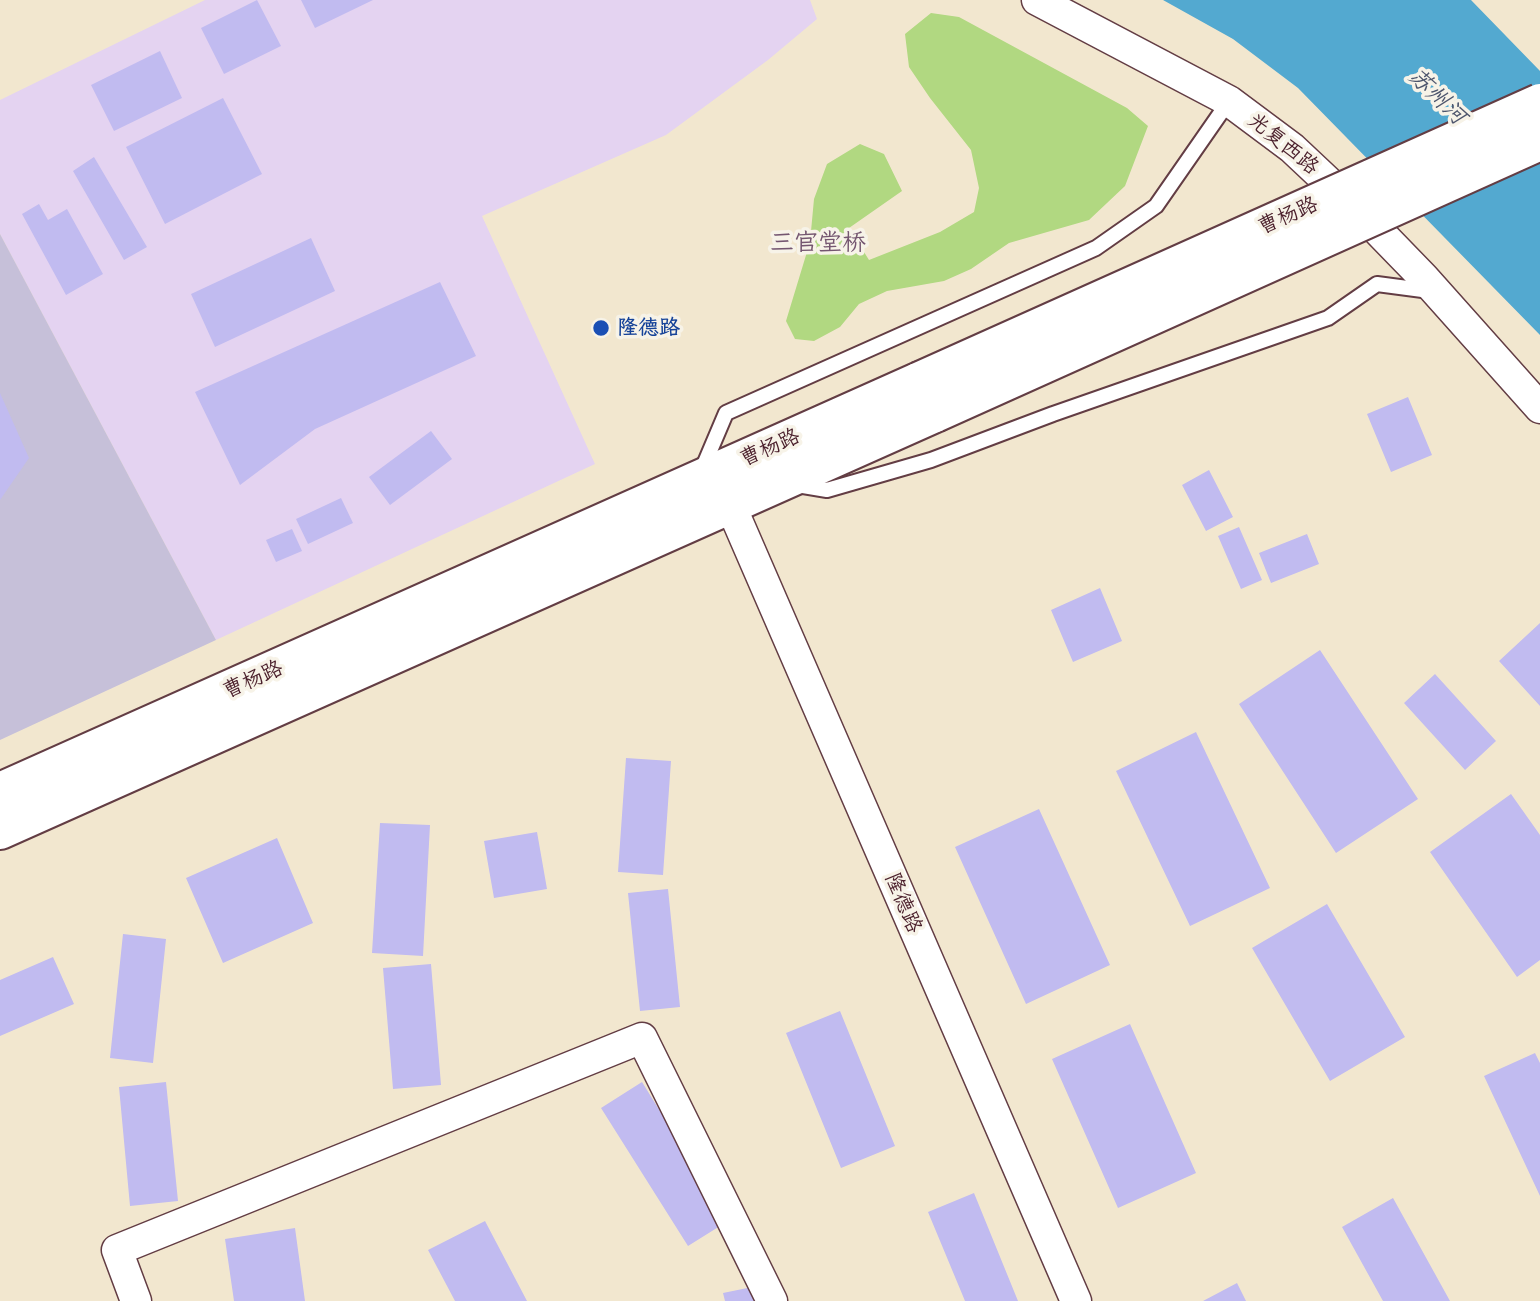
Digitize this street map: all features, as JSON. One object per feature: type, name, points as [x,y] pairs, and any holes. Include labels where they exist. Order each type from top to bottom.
[{"type":"main road","name":"曹杨路","points":[[0,830],[779,483],[928,397],[1540,103]]},
{"type":"main road","name":"曹杨路","points":[[0,792],[928,397],[1540,141]]},
{"type":"street","name":"光复西路","points":[[1037,0],[1229,101],[1292,148],[1358,210],[1540,408]]},
{"type":"street","name":"隆德路","points":[[730,505],[1076,1301]]},
{"type":"street","points":[[136,1301],[117,1250],[642,1038],[772,1301]]},
{"type":"lane","points":[[701,472],[726,413],[1096,248],[1156,206],[1229,101]]},
{"type":"lane","points":[[779,483],[827,489],[931,460],[1053,414],[1328,318],[1377,284],[1436,292]]},
{"type":"shaded area","points":[[205,0],[810,0],[817,19],[768,60],[666,135],[482,216],[595,464],[216,640],[0,234],[0,100]]},
{"type":"shaded area","points":[[0,234],[216,640],[0,740]]},
{"type":"green space","points":[[931,13],[959,17],[1127,108],[1148,126],[1125,186],[1089,220],[1009,243],[971,269],[944,281],[887,291],[859,304],[840,327],[814,341],[795,339],[786,321],[810,242],[814,199],[827,164],[860,144],[884,154],[902,191],[849,228],[869,260],[940,232],[974,212],[979,188],[971,150],[909,67],[905,34]]},
{"type":"water","name":"苏州河","points":[[1163,0],[1471,0],[1540,71],[1540,335],[1298,88],[1233,39]]},
{"type":"building","points":[[257,0],[281,46],[224,74],[201,28]]},
{"type":"building","points":[[301,0],[373,0],[315,28]]},
{"type":"building","points":[[160,51],[182,98],[114,131],[91,85]]},
{"type":"building","points":[[223,98],[262,174],[165,224],[126,147]]},
{"type":"building","points":[[94,157],[147,247],[124,260],[73,171]]},
{"type":"building","points":[[39,204],[48,220],[67,209],[103,274],[66,295],[22,214]]},
{"type":"building","points":[[311,238],[335,291],[215,347],[191,294]]},
{"type":"building","points":[[440,282],[476,356],[315,429],[240,485],[195,392]]},
{"type":"building","points":[[0,393],[29,458],[0,500]]},
{"type":"building","points":[[1408,397],[1432,455],[1391,472],[1367,414]]},
{"type":"building","points":[[431,431],[452,459],[390,505],[369,477]]},
{"type":"building","points":[[1209,470],[1233,517],[1206,531],[1182,485]]},
{"type":"building","points":[[341,498],[353,523],[308,544],[296,519]]},
{"type":"building","points":[[1239,527],[1262,580],[1241,589],[1218,536]]},
{"type":"building","points":[[292,529],[302,551],[276,562],[266,540]]},
{"type":"building","points":[[1307,534],[1319,564],[1271,583],[1259,553]]},
{"type":"building","points":[[1100,588],[1122,641],[1073,662],[1051,610]]},
{"type":"building","points":[[1540,623],[1540,706],[1499,661]]},
{"type":"building","points":[[1320,650],[1418,799],[1336,853],[1239,704]]},
{"type":"building","points":[[1435,674],[1496,741],[1465,770],[1404,703]]},
{"type":"building","points":[[1196,732],[1270,888],[1190,926],[1116,771]]},
{"type":"building","points":[[626,758],[671,761],[663,875],[618,872]]},
{"type":"building","points":[[1511,794],[1540,835],[1540,960],[1517,977],[1430,852]]},
{"type":"building","points":[[1039,809],[1110,965],[1026,1004],[955,847]]},
{"type":"building","points":[[380,823],[430,825],[423,956],[372,953]]},
{"type":"building","points":[[537,832],[547,889],[494,898],[484,841]]},
{"type":"building","points":[[277,838],[313,923],[223,963],[186,878]]},
{"type":"building","points":[[668,889],[680,1007],[640,1011],[628,893]]},
{"type":"building","points":[[1327,904],[1405,1037],[1330,1081],[1252,948]]},
{"type":"building","points":[[123,934],[166,939],[153,1063],[110,1058]]},
{"type":"building","points":[[53,957],[74,1004],[0,1036],[0,980]]},
{"type":"building","points":[[431,964],[441,1085],[393,1089],[383,968]]},
{"type":"building","points":[[840,1011],[895,1146],[841,1168],[786,1033]]},
{"type":"building","points":[[1130,1024],[1196,1173],[1118,1208],[1052,1059]]},
{"type":"building","points":[[1535,1053],[1540,1063],[1540,1196],[1484,1076]]},
{"type":"building","points":[[166,1082],[178,1201],[130,1206],[119,1087]]},
{"type":"building","points":[[642,1082],[728,1221],[688,1246],[601,1108]]},
{"type":"building","points":[[974,1193],[1018,1301],[965,1301],[928,1212]]},
{"type":"building","points":[[1393,1198],[1450,1301],[1383,1301],[1342,1227]]},
{"type":"building","points":[[485,1221],[527,1301],[455,1301],[428,1250]]},
{"type":"building","points":[[295,1228],[305,1301],[234,1301],[225,1239]]},
{"type":"building","points":[[1237,1283],[1246,1301],[1203,1301]]},
{"type":"building","points":[[762,1285],[765,1301],[725,1301],[723,1293]]},
{"type":"place","name":"隆德路","points":[[601,328]]},
{"type":"district","name":"三官堂桥","points":[[818,243]]}]
